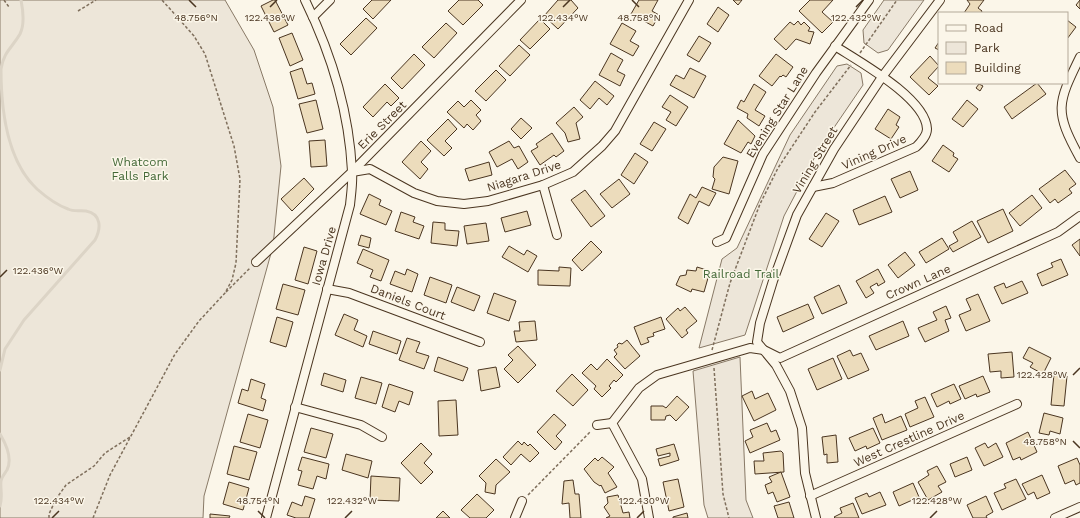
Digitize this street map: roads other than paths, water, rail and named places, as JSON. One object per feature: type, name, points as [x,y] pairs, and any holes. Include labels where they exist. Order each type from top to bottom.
[{"type":"street","name":"Iowa Drive","points":[[266,518],[350,205],[352,172],[345,111],[323,40],[305,0]]},
{"type":"street","points":[[313,17],[330,0]]},
{"type":"street","name":"Erie Street","points":[[256,262],[352,172],[521,0]]},
{"type":"street","name":"Niagara Drive","points":[[352,172],[370,169],[414,193],[437,201],[464,204],[488,201],[543,185],[573,172],[602,146],[615,131],[690,0]]},
{"type":"street","name":"Evening Star Lane","points":[[717,242],[726,238],[763,154],[834,46],[869,0]]},
{"type":"street","name":"Vining Street","points":[[764,350],[757,342],[764,309],[796,215],[834,149],[882,77],[940,0]]},
{"type":"street","name":"Vining Drive","points":[[813,187],[833,183],[916,147],[925,137],[927,130],[921,112],[901,90],[834,46]]},
{"type":"street","points":[[1068,83],[1080,56]]},
{"type":"street","points":[[1067,84],[1062,96],[1061,117],[1068,136],[1080,158]]},
{"type":"street","points":[[543,185],[557,234]]},
{"type":"street","name":"Crown Lane","points":[[764,350],[780,358],[1058,232],[1080,216]]},
{"type":"street","name":"Daniels Court","points":[[327,289],[349,293],[480,342]]},
{"type":"street","points":[[597,425],[612,423],[639,388],[657,375],[750,348],[764,350],[776,365],[790,391],[802,428],[805,473],[816,518]]},
{"type":"street","name":"West Crestline Drive","points":[[810,496],[1017,404]]},
{"type":"street","points":[[295,407],[361,425],[382,437]]},
{"type":"street","points":[[612,423],[642,479],[649,518]]},
{"type":"street","points":[[515,518],[522,501]]},
{"type":"street","points":[[1055,518],[1080,507]]},
{"type":"waterway","points":[[0,370],[5,349],[24,320],[95,240],[99,227],[99,222],[95,215],[86,211],[72,210],[64,207],[37,189],[18,164],[12,149],[4,117],[1,69],[6,54],[22,30],[23,17],[21,0]]},
{"type":"waterway","points":[[0,434],[9,456],[9,465],[1,481],[0,506]]},
{"type":"park label","name":"Whatcom Falls Park","points":[[140,169]]},
{"type":"park label","name":"Railroad Trail","points":[[741,274]]}]
